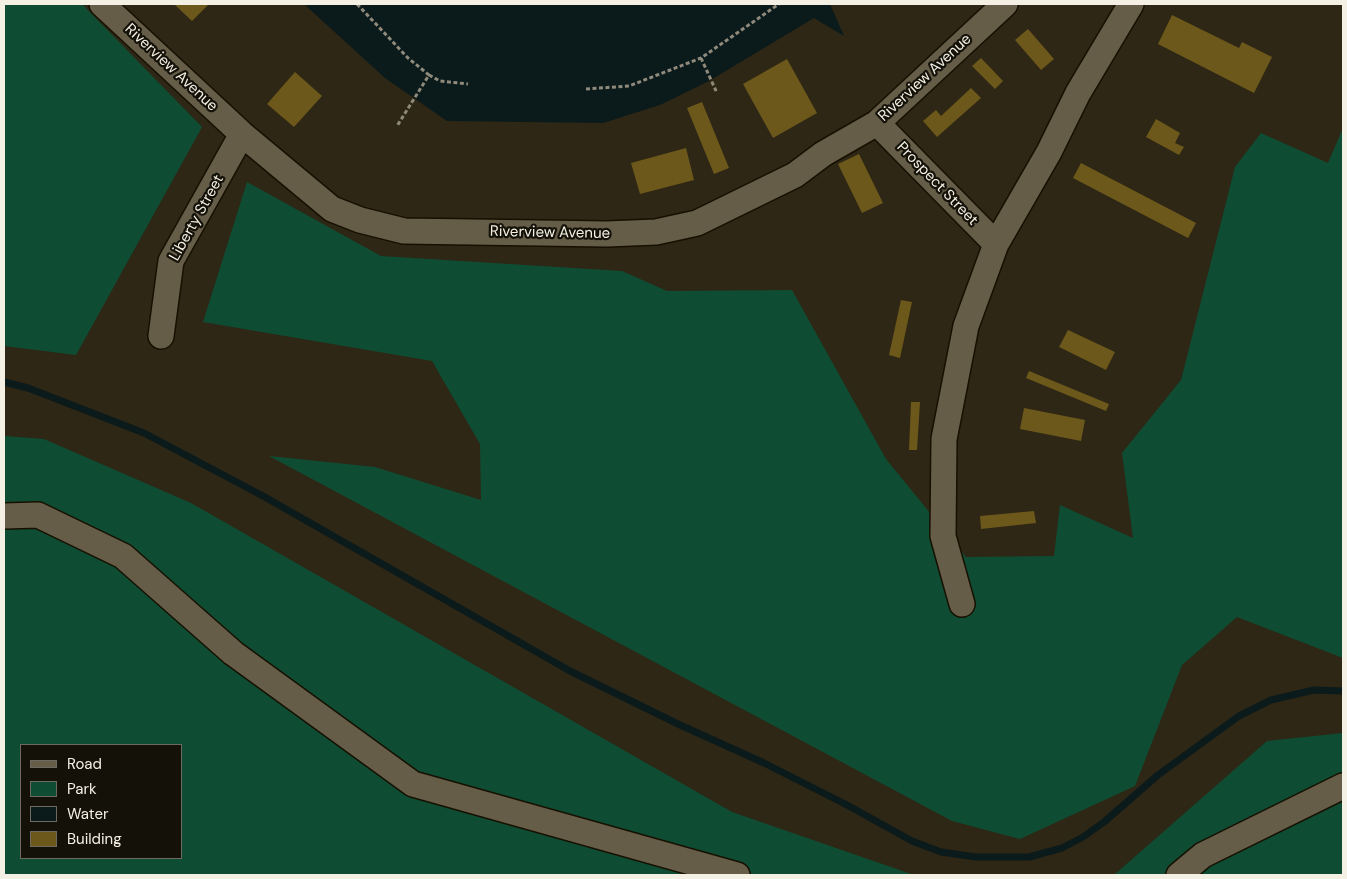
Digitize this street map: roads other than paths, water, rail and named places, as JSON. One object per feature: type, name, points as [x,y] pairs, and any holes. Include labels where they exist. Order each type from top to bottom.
[{"type":"street","name":"Riverview Avenue","points":[[102,4],[242,134],[332,209],[360,220],[404,231],[607,234],[656,232],[696,223],[795,175],[823,154],[877,123],[1005,4]]},
{"type":"street","points":[[962,604],[943,536],[944,439],[966,326],[996,244],[1049,152],[1078,93],[1131,4]]},
{"type":"street","name":"Prospect Street","points":[[877,123],[996,244]]},
{"type":"street","name":"Liberty Street","points":[[161,336],[171,261],[242,134]]},
{"type":"street","points":[[4,516],[38,515],[123,556],[233,653],[413,784],[736,875]]},
{"type":"street","points":[[1179,875],[1203,855],[1343,786]]},
{"type":"water","points":[[304,4],[830,4],[844,36],[814,18],[709,81],[660,105],[603,123],[447,121],[385,78]]},
{"type":"waterway","points":[[4,382],[28,388],[144,433],[263,496],[570,671],[678,724],[764,763],[847,805],[912,841],[941,852],[976,857],[1029,857],[1062,848],[1083,837],[1104,822],[1158,775],[1239,716],[1271,700],[1314,690],[1343,691]]}]
